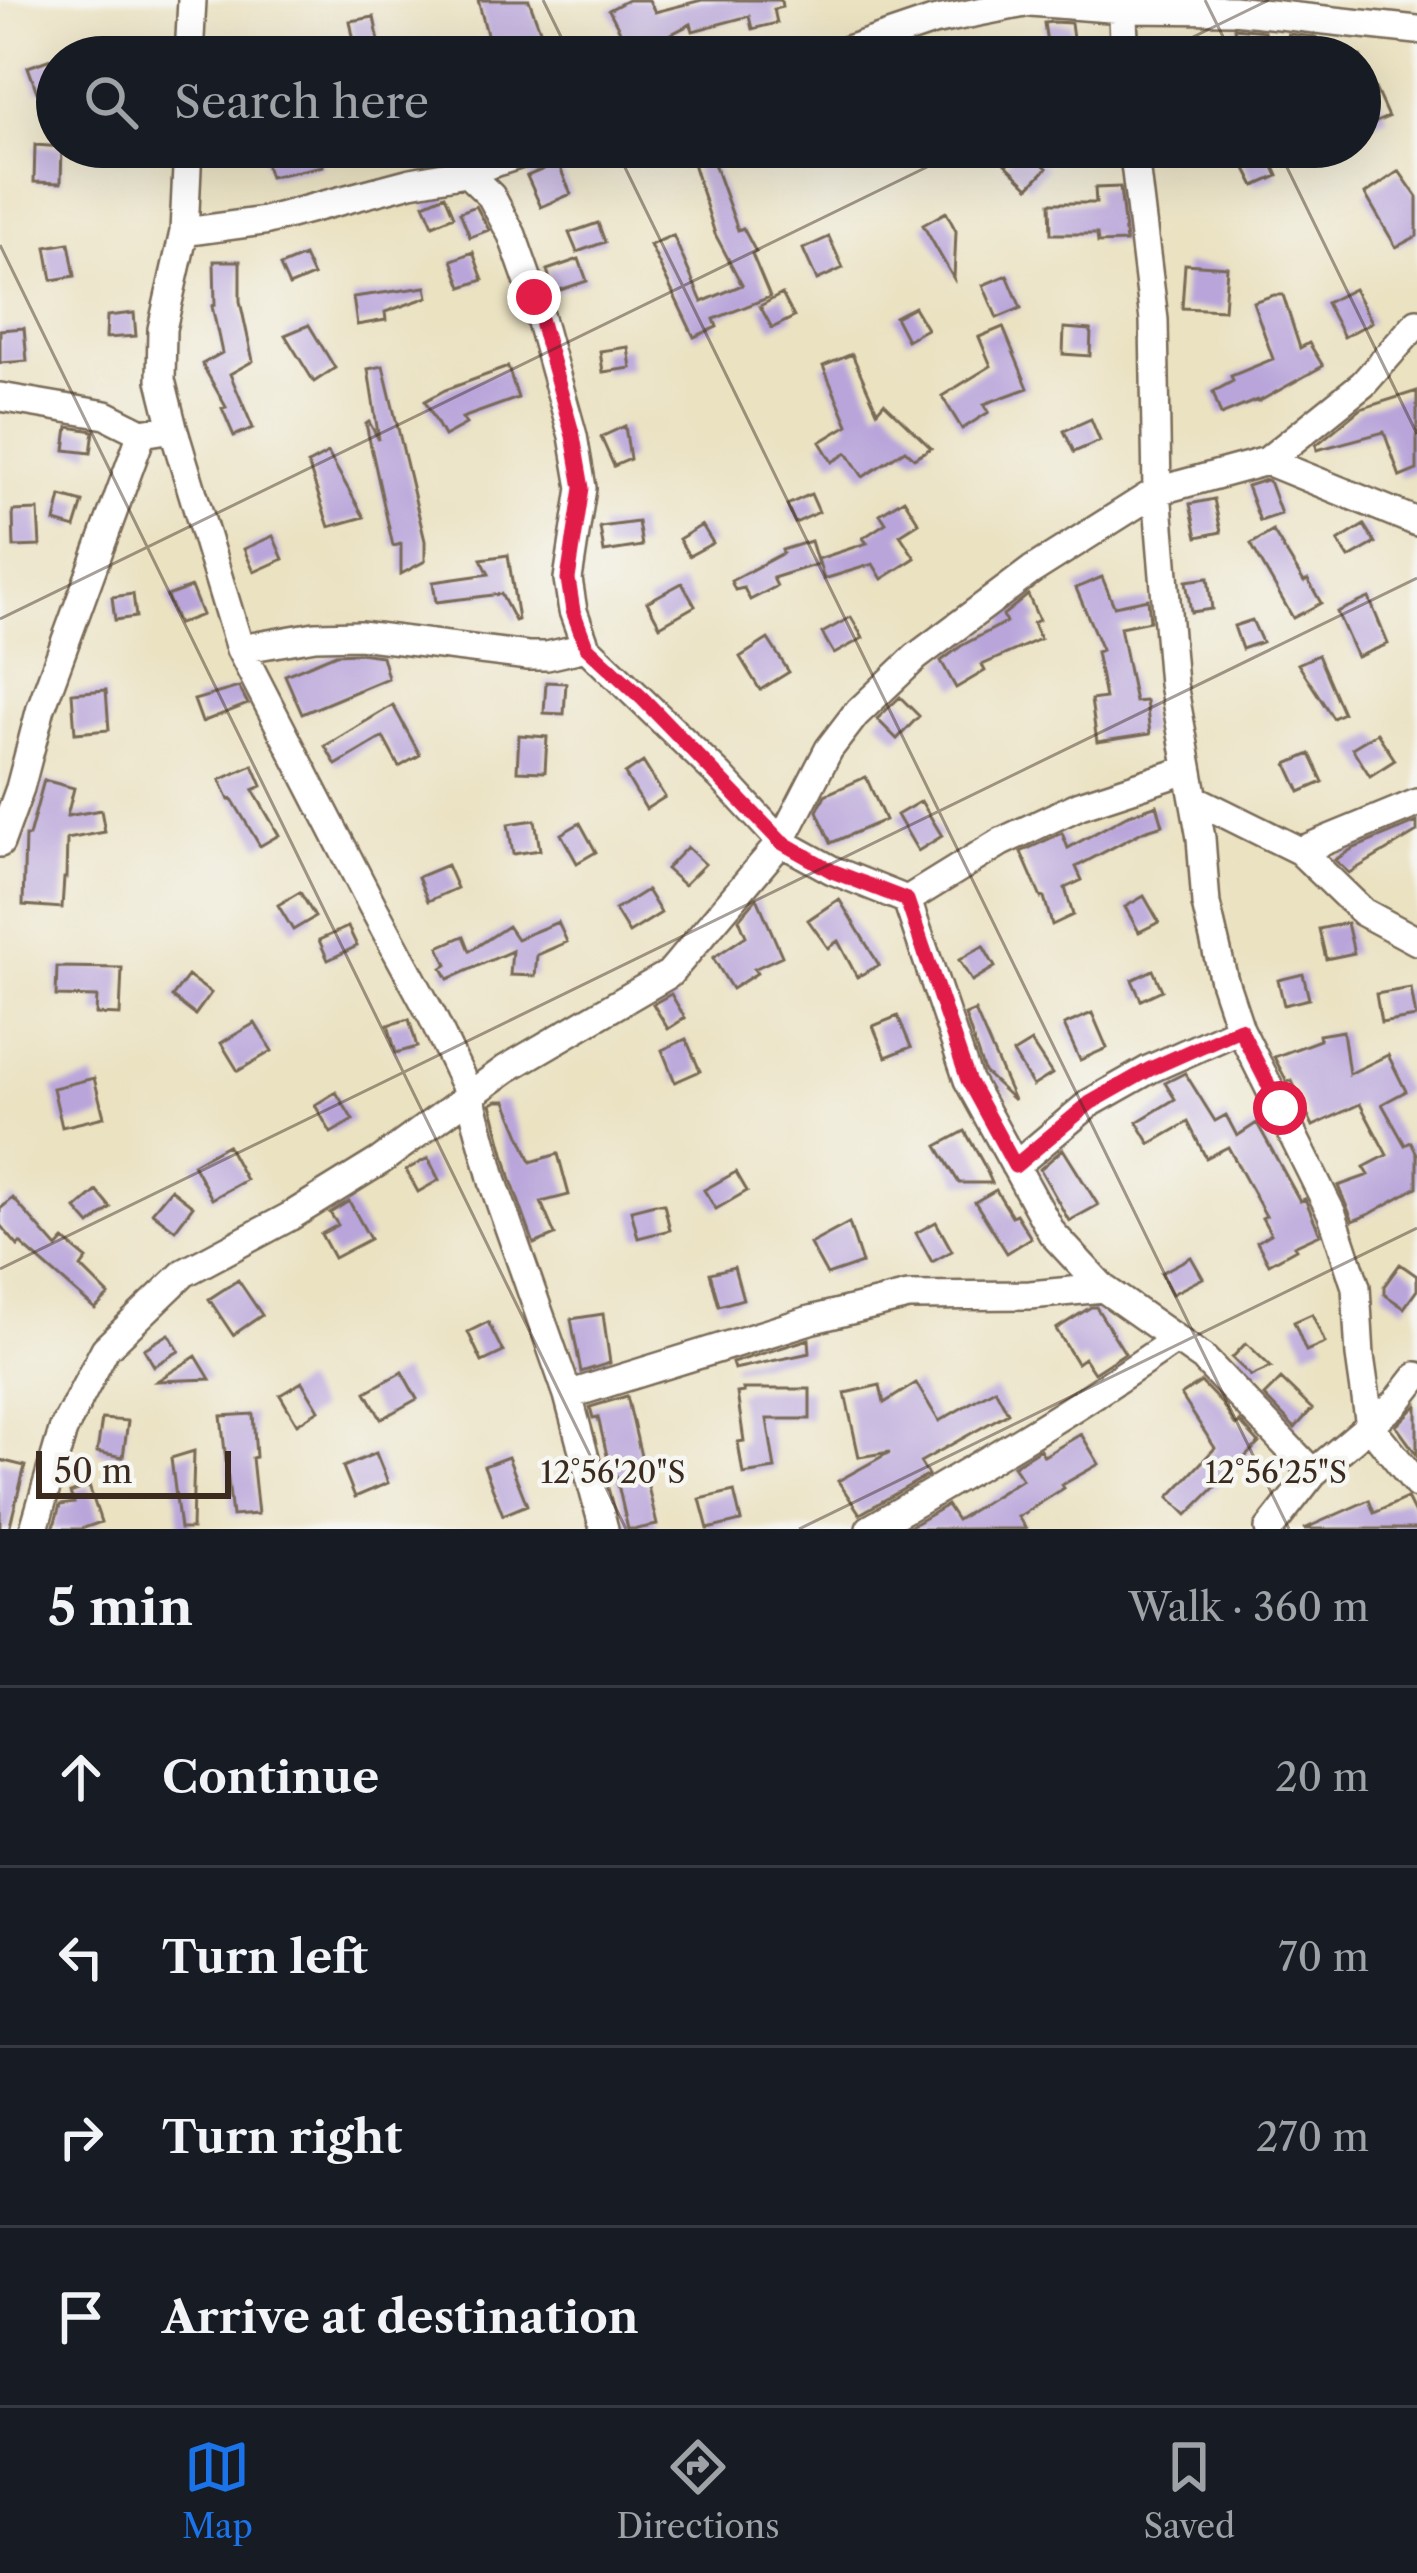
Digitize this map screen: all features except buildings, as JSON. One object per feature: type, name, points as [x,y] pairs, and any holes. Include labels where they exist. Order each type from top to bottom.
[{"type":"street","points":[[190,36],[192,0]]},
{"type":"street","points":[[889,36],[934,21],[1030,2],[1233,10],[1417,30]]},
{"type":"street","points":[[1122,4],[1124,36]]},
{"type":"street","points":[[187,168],[184,232],[162,329],[161,380],[173,428],[241,649],[470,1096],[494,1185],[568,1395],[604,1529]]},
{"type":"street","points":[[184,232],[264,221],[478,168]]},
{"type":"street","points":[[1136,168],[1154,320],[1157,491],[1173,684],[1195,799],[1206,904],[1223,981],[1240,1029],[1333,1214],[1356,1286],[1370,1426],[1417,1484]]},
{"type":"street","points":[[466,172],[491,196],[512,236],[573,436],[582,488],[568,579],[586,646],[781,842],[832,871],[907,900]]},
{"type":"street","points":[[34,1529],[63,1430],[105,1349],[184,1273],[380,1161],[506,1069],[669,974],[781,842],[829,749],[855,715],[916,657],[1032,570],[1157,491],[1268,461],[1363,384],[1417,323]]},
{"type":"street","points":[[0,397],[106,416],[142,433],[173,428]]},
{"type":"street","points":[[0,843],[41,708],[142,433]]},
{"type":"street","points":[[1268,461],[1417,522]]},
{"type":"street","points":[[241,649],[315,636],[359,635],[528,656],[586,646]]},
{"type":"street","points":[[907,900],[1001,842],[1080,805],[1187,770]]},
{"type":"street","points":[[1195,799],[1300,851],[1363,912],[1417,941]]},
{"type":"street","points":[[1300,851],[1417,803]]},
{"type":"street","points":[[907,900],[968,1080],[1052,1233],[1103,1288],[1203,1358],[1313,1473]]},
{"type":"street","points":[[1015,1166],[1090,1103],[1150,1069],[1240,1029]]},
{"type":"street","points":[[568,1395],[810,1320],[908,1296],[1103,1288]]},
{"type":"street","points":[[870,1529],[1038,1431],[1175,1340]]},
{"type":"street","points":[[1268,1529],[1313,1473],[1396,1403],[1417,1376]]},
{"type":"route","points":[[534,297],[573,436],[582,488],[568,579],[586,646],[781,842],[832,871],[907,900],[968,1080],[1015,1166],[1090,1103],[1150,1069],[1240,1029],[1280,1108]]}]
